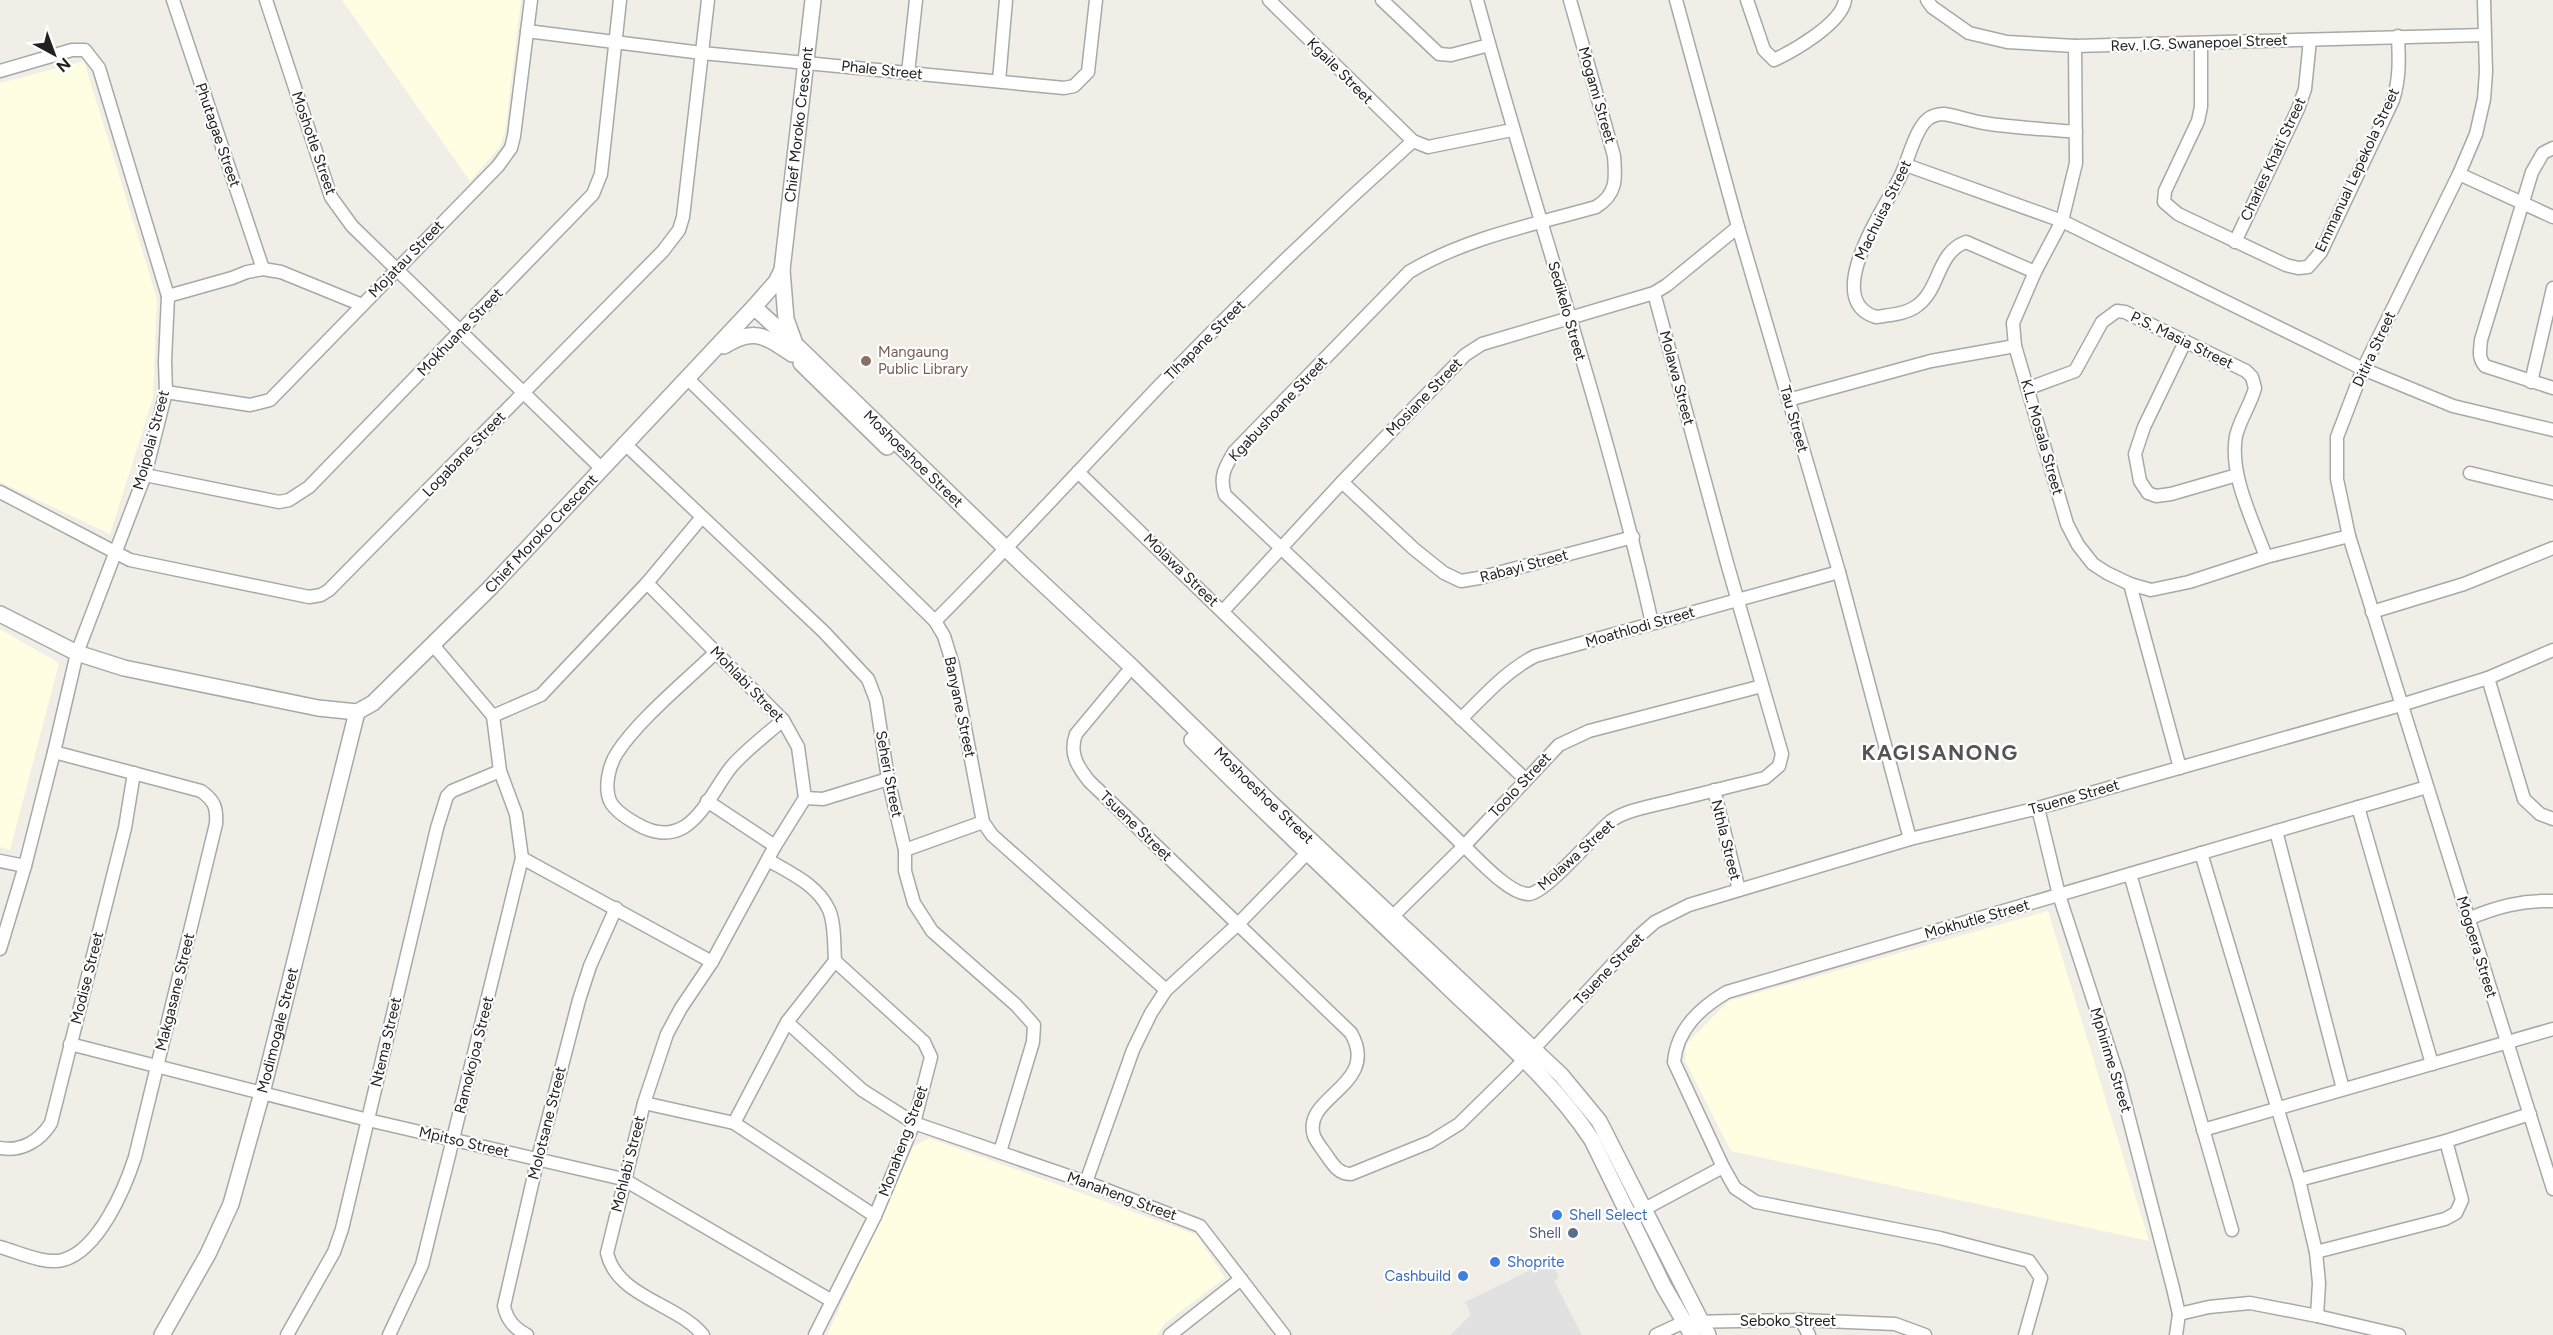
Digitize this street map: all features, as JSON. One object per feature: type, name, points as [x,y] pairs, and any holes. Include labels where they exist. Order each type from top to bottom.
[{"type":"street","name":"Phutagae Street","points":[[173,0],[263,269]]},
{"type":"street","name":"Moshotle Street","points":[[266,0],[331,197],[352,226],[462,330],[601,468]]},
{"type":"street","name":"Mojatau Street","points":[[166,392],[250,405],[266,403],[502,161],[511,148],[531,0]]},
{"type":"street","name":"Mokhuane Street","points":[[145,475],[265,500],[290,500],[309,487],[587,201],[598,185],[620,0]]},
{"type":"street","name":"Logabane Street","points":[[0,492],[115,550],[130,560],[147,565],[309,597],[321,595],[340,582],[668,246],[679,230],[683,217],[708,0]]},
{"type":"street","name":"Chief Moroko Crescent","points":[[357,712],[373,703],[490,588],[776,282],[782,270],[813,0]]},
{"type":"street","points":[[908,73],[915,0]]},
{"type":"street","points":[[999,81],[1006,0]]},
{"type":"street","name":"Phale Street","points":[[527,31],[702,53],[1064,88],[1074,86],[1088,72],[1096,0]]},
{"type":"street","name":"Kgaile Street","points":[[1269,0],[1413,141]]},
{"type":"street","points":[[1382,0],[1439,54],[1451,55],[1489,45]]},
{"type":"street","name":"Sedikelo Street","points":[[1477,0],[1512,130],[1542,223],[1633,537],[1652,624]]},
{"type":"street","name":"Mogami Street","points":[[1570,0],[1614,156],[1617,180],[1613,191]]},
{"type":"street","name":"Tau Street","points":[[1676,0],[1738,227],[1839,572],[1910,839]]},
{"type":"street","points":[[1750,1],[1764,50],[1774,60],[1834,21],[1843,10],[1845,0]]},
{"type":"street","name":"Rev. I.G. Swanepoel Street","points":[[1927,0],[1932,8],[1969,33],[2007,42],[2075,46],[2200,44],[2484,34]]},
{"type":"street","name":"Ditira Street","points":[[2401,705],[2349,536],[2337,479],[2337,437],[2363,369],[2459,174],[2476,134],[2484,99],[2486,72],[2484,0]]},
{"type":"street","name":"Emmanual Lepekola Street","points":[[2200,44],[2200,114],[2165,191],[2164,202],[2178,214],[2286,266],[2298,268],[2308,267],[2314,261],[2393,100],[2398,85],[2398,36]]},
{"type":"street","name":"Charles Khati Street","points":[[2235,242],[2298,109],[2305,89],[2310,40]]},
{"type":"street","name":"K.L. Mosala Street","points":[[2075,46],[2076,163],[2062,220],[2035,272],[2013,323],[2015,346],[2072,534],[2093,564],[2130,584],[2151,590],[2189,582],[2266,557],[2349,536]]},
{"type":"street","name":"Moipolai Street","points":[[0,71],[72,50],[85,50],[89,54],[99,68],[168,296],[166,392],[145,475],[77,653],[25,866],[0,949]]},
{"type":"street","name":"Machuisa Street","points":[[2035,272],[1966,242],[1953,248],[1926,298],[1915,308],[1876,317],[1867,314],[1857,300],[1853,284],[1856,264],[1906,165],[1918,131],[1928,117],[1941,114],[1985,123],[2076,132]]},
{"type":"street","points":[[1413,141],[1428,147],[1512,130]]},
{"type":"street","name":"Tlhapane Street","points":[[935,621],[1004,553],[1163,383],[1320,224],[1413,141]]},
{"type":"street","points":[[2553,148],[2548,148],[2538,160],[2521,204],[2479,352],[2480,360],[2485,366],[2553,388]]},
{"type":"street","points":[[1906,165],[2062,220],[2363,369],[2453,406],[2553,430]]},
{"type":"street","points":[[2459,174],[2553,217]]},
{"type":"street","name":"Kgabushoane Street","points":[[1525,779],[1225,495],[1222,479],[1224,468],[1234,452],[1409,272],[1433,257],[1471,243],[1596,207],[1613,191]]},
{"type":"street","name":"Mosiane Street","points":[[1223,611],[1342,482],[1465,355],[1482,344],[1654,293],[1738,227]]},
{"type":"street","points":[[168,296],[263,269],[281,272],[362,304]]},
{"type":"street","points":[[782,270],[786,319],[795,350]]},
{"type":"street","points":[[2531,382],[2553,288]]},
{"type":"street","name":"Molawa Street","points":[[1078,472],[1464,846],[1504,883],[1519,892],[1531,894],[1545,887],[1613,819],[1646,808],[1765,778],[1779,766],[1782,754],[1737,599],[1654,293]]},
{"type":"street","name":"Moshoeshoe Street","points":[[752,309],[1388,921],[1578,1119],[1592,1140],[1664,1287],[1688,1328]]},
{"type":"street","name":"P.S. Masia Street","points":[[2029,388],[2075,371],[2102,322],[2117,311],[2125,312],[2246,371],[2254,383],[2253,396],[2236,434],[2237,475],[2266,557]]},
{"type":"street","points":[[708,355],[738,337],[752,334],[768,338],[795,350]]},
{"type":"street","points":[[2185,342],[2144,427],[2135,454],[2140,481],[2148,493],[2156,496],[2171,494],[2237,475]]},
{"type":"street","points":[[1788,400],[1931,361],[2015,346]]},
{"type":"street","name":"Banyane Street","points":[[687,378],[935,621],[944,636],[953,665],[983,822],[992,836],[1166,990]]},
{"type":"street","name":"Seheri Street","points":[[624,443],[831,639],[868,680],[876,700],[888,778],[905,850],[905,871],[909,890],[922,918],[932,931],[1017,1005],[1034,1025],[1033,1042],[1000,1152]]},
{"type":"street","points":[[2470,473],[2553,493]]},
{"type":"street","name":"Rabayi Street","points":[[1342,482],[1422,555],[1444,573],[1461,580],[1479,578],[1633,537]]},
{"type":"street","points":[[494,716],[541,695],[647,583],[702,517]]},
{"type":"street","points":[[2373,612],[2464,584],[2553,548]]},
{"type":"street","name":"Moshoeshoe Street","points":[[1004,553],[1264,812],[1312,848]]},
{"type":"street","name":"Moathlodi Street","points":[[1461,719],[1496,684],[1522,662],[1535,656],[1839,572]]},
{"type":"street","name":"Mohlabi Street","points":[[647,583],[783,720],[798,747],[805,798],[775,846],[712,962],[681,1008],[667,1034],[644,1103],[606,1253],[609,1266],[619,1278],[692,1322],[703,1335]]},
{"type":"street","points":[[2130,584],[2180,768]]},
{"type":"street","points":[[0,614],[77,653],[124,668],[318,708],[357,712]]},
{"type":"street","points":[[433,645],[494,716],[500,771]]},
{"type":"street","name":"Tsuene Street","points":[[1126,674],[1076,734],[1072,744],[1076,762],[1089,781],[1351,1033],[1359,1052],[1353,1075],[1318,1111],[1313,1128],[1315,1138],[1332,1164],[1345,1174],[1366,1170],[1419,1147],[1459,1124],[1523,1060],[1639,936],[1655,922],[1689,905],[1910,839],[2038,808],[2401,705],[2488,678],[2553,650]]},
{"type":"street","points":[[716,652],[635,730],[616,754],[607,790],[610,802],[617,810],[644,828],[658,833],[672,832],[682,828],[708,801],[733,765],[783,720]]},
{"type":"street","points":[[2488,678],[2524,799],[2540,813],[2553,819]]},
{"type":"street","name":"Toolo Street","points":[[1388,921],[1464,846],[1559,745],[1589,731],[1762,686]]},
{"type":"street","name":"Mogoera Street","points":[[2401,705],[2553,1189]]},
{"type":"street","name":"Modimogale Street","points":[[162,1335],[222,1227],[231,1204],[262,1093],[357,712]]},
{"type":"street","name":"Makgasane Street","points":[[0,1248],[47,1260],[62,1261],[83,1248],[99,1231],[126,1186],[216,824],[217,810],[209,797],[201,791],[54,752]]},
{"type":"street","name":"Ramokojoa Street","points":[[389,1335],[422,1265],[522,858],[516,814],[500,771]]},
{"type":"street","name":"Ntema Street","points":[[287,1335],[334,1252],[342,1229],[437,828],[447,796],[452,791],[500,771]]},
{"type":"street","name":"Modise Street","points":[[0,1148],[21,1148],[31,1144],[47,1130],[55,1110],[125,828],[134,773]]},
{"type":"street","points":[[805,798],[823,800],[888,778]]},
{"type":"street","name":"Mokhutle Street","points":[[2025,1335],[2041,1278],[2029,1261],[1940,1238],[1756,1202],[1736,1188],[1723,1167],[1674,1062],[1681,1033],[1706,1005],[1727,992],[2427,787]]},
{"type":"street","name":"Nthla Street","points":[[1714,790],[1739,890]]},
{"type":"street","points":[[708,801],[775,846]]},
{"type":"street","points":[[2358,807],[2432,1064]]},
{"type":"street","name":"Mphirime Street","points":[[2038,808],[2059,895],[2118,1076],[2179,1314]]},
{"type":"street","points":[[905,850],[983,822]]},
{"type":"street","points":[[2276,831],[2343,1089]]},
{"type":"street","points":[[1086,1182],[1133,1050],[1151,1013],[1166,990],[1238,924],[1312,848]]},
{"type":"street","points":[[2201,853],[2299,1180],[2316,1252],[2319,1283],[2317,1316]]},
{"type":"street","points":[[522,858],[712,962]]},
{"type":"street","points":[[734,1123],[787,1022],[835,961],[829,910],[808,884],[768,860]]},
{"type":"street","points":[[0,861],[25,866]]},
{"type":"street","points":[[2130,874],[2232,1230]]},
{"type":"street","points":[[2468,920],[2484,912],[2524,901],[2553,901]]},
{"type":"street","name":"Molotsane Street","points":[[527,1335],[511,1323],[504,1306],[538,1158],[581,992],[616,908]]},
{"type":"street","name":"Moshoeshoe Street","points":[[1388,921],[1533,1047],[1561,1075],[1599,1121],[1705,1328]]},
{"type":"street","name":"Monaheng Street","points":[[815,1335],[875,1216],[914,1122],[930,1066],[929,1050],[924,1042],[835,961]]},
{"type":"street","name":"Manaheng Street","points":[[787,1022],[862,1090],[914,1122],[1086,1182],[1200,1226],[1284,1335]]},
{"type":"street","points":[[2203,1130],[2553,1029]]},
{"type":"street","name":"Mpitso Street","points":[[70,1044],[368,1120],[624,1179],[832,1301]]},
{"type":"street","points":[[644,1103],[734,1123],[875,1216]]},
{"type":"street","points":[[2299,1180],[2446,1141],[2530,1114]]},
{"type":"street","points":[[2316,1252],[2445,1220],[2456,1213],[2462,1200],[2446,1141]]},
{"type":"street","points":[[1629,1217],[1723,1167]]},
{"type":"street","points":[[1172,1334],[1241,1279]]},
{"type":"street","points":[[2176,1335],[2179,1314],[2209,1307],[2250,1303],[2399,1335]]},
{"type":"street","points":[[1801,1320],[1809,1335]]},
{"type":"street","name":"Seboko Street","points":[[1688,1328],[1801,1320],[1895,1324],[1925,1335]]},
{"type":"street","points":[[1656,1335],[1688,1328]]},
{"type":"shaded area","points":[[342,0],[521,0],[505,132],[500,147],[470,181]]},
{"type":"shaded area","points":[[84,61],[157,299],[153,398],[110,534],[0,482],[0,83]]},
{"type":"shaded area","points":[[0,629],[59,663],[10,850],[0,847]]},
{"type":"shaded area","points":[[2048,911],[2149,1241],[1731,1151],[1685,1061],[1686,1044],[1729,1001]]},
{"type":"shaded area","points":[[929,1138],[1197,1235],[1225,1278],[1165,1323],[1157,1335],[827,1335],[913,1147]]},
{"type":"shaded area","points":[[1551,1260],[1559,1278],[1554,1281],[1582,1335],[1450,1335],[1471,1315],[1465,1302]]},
{"type":"place","name":"Mangaung Public Library","points":[[866,361]]},
{"type":"place","name":"Shell Select","points":[[1557,1215]]},
{"type":"place","name":"Shell","points":[[1573,1233]]},
{"type":"place","name":"Shoprite","points":[[1495,1262]]},
{"type":"place","name":"Cashbuild","points":[[1463,1276]]},
{"type":"district","name":"KAGISANONG","points":[[1940,752]]}]
